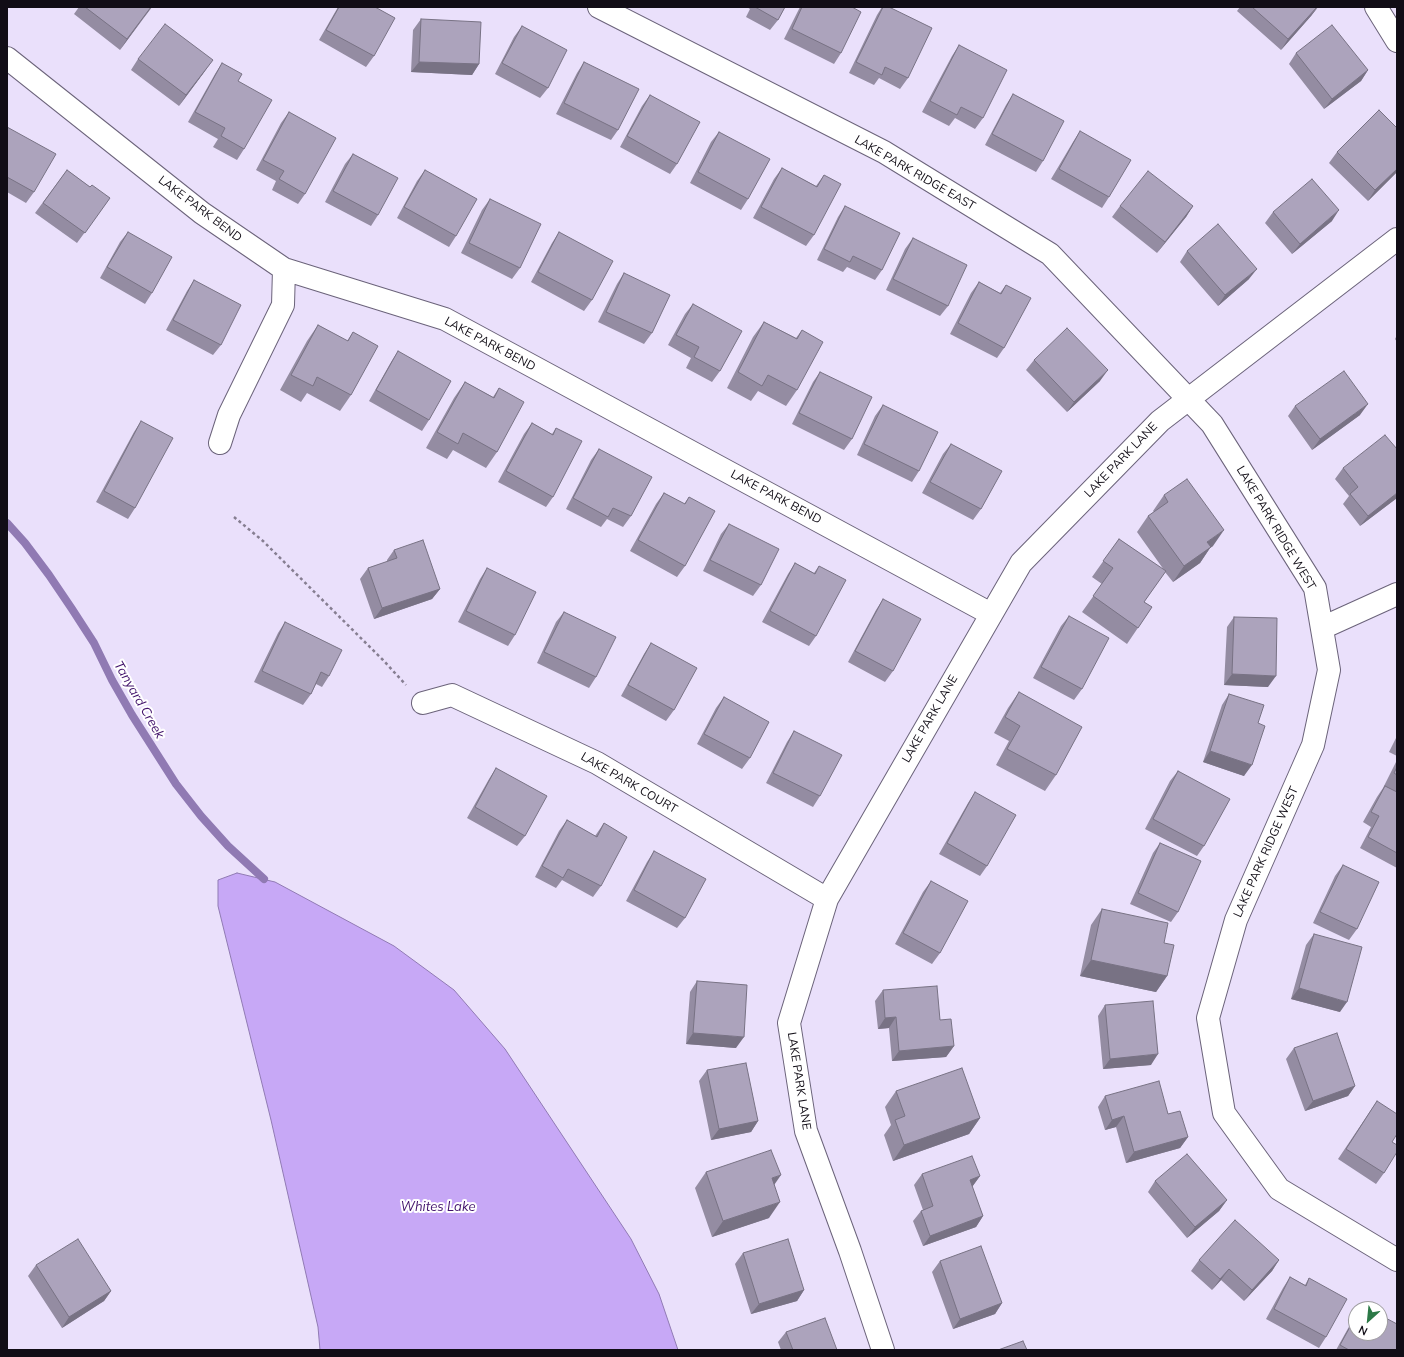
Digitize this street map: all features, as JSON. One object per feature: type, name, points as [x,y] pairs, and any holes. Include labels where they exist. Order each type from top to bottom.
[{"type":"street","name":"LAKE PARK RIDGE EAST","points":[[599,7],[884,152],[1050,254],[1188,399]]},
{"type":"street","points":[[1376,7],[1397,42]]},
{"type":"street","name":"LAKE PARK BEND","points":[[7,58],[202,213],[284,269],[445,319],[991,614]]},
{"type":"street","name":"LAKE PARK LANE","points":[[884,1350],[806,1131],[789,1023],[827,899],[1021,562],[1160,421],[1397,239]]},
{"type":"street","points":[[220,443],[229,415],[283,305],[284,269]]},
{"type":"street","name":"LAKE PARK RIDGE WEST","points":[[1188,399],[1212,424],[1315,588],[1329,670],[1314,745],[1236,920],[1208,1018],[1224,1113],[1279,1188],[1397,1260]]},
{"type":"street","points":[[1322,628],[1397,594]]},
{"type":"street","name":"LAKE PARK COURT","points":[[423,703],[452,695],[597,763],[827,899]]},
{"type":"path","points":[[234,517],[263,541],[378,654],[423,703]]},
{"type":"water","name":"Whites Lake","points":[[237,873],[275,882],[394,946],[454,990],[505,1049],[631,1239],[659,1294],[678,1350],[320,1350],[318,1327],[271,1120],[218,906],[218,880]]},
{"type":"building","points":[[85,7],[151,7],[127,39]]},
{"type":"building","points":[[339,7],[375,7],[395,18],[374,56],[326,30]]},
{"type":"building","points":[[755,7],[785,7],[778,20]]},
{"type":"building","points":[[802,7],[852,7],[861,12],[841,53],[792,29]]},
{"type":"building","points":[[883,7],[889,7],[932,28],[908,78],[885,67],[882,75],[856,62]]},
{"type":"building","points":[[1252,7],[1317,7],[1288,39]]},
{"type":"building","points":[[421,19],[481,22],[479,64],[419,62]]},
{"type":"building","points":[[165,24],[213,60],[186,95],[138,59]]},
{"type":"building","points":[[1332,25],[1368,70],[1332,99],[1296,53]]},
{"type":"building","points":[[522,26],[567,50],[548,88],[502,63]]},
{"type":"building","points":[[959,45],[1007,70],[983,118],[961,107],[957,115],[930,101]]},
{"type":"building","points":[[584,62],[639,89],[618,130],[564,103]]},
{"type":"building","points":[[222,63],[242,74],[238,81],[272,100],[244,149],[221,136],[225,128],[195,112]]},
{"type":"building","points":[[1013,94],[1064,121],[1043,161],[992,134]]},
{"type":"building","points":[[650,95],[700,122],[677,164],[627,136]]},
{"type":"building","points":[[1379,110],[1397,128],[1397,169],[1375,190],[1337,152]]},
{"type":"building","points":[[289,112],[336,138],[305,194],[279,179],[284,171],[263,160]]},
{"type":"building","points":[[7,127],[56,154],[34,192],[7,177]]},
{"type":"building","points":[[1080,131],[1131,160],[1109,197],[1059,169]]},
{"type":"building","points":[[719,132],[770,159],[748,199],[698,172]]},
{"type":"building","points":[[353,154],[398,178],[378,215],[333,191]]},
{"type":"building","points":[[782,168],[817,187],[824,175],[841,184],[814,235],[761,207]]},
{"type":"building","points":[[67,170],[90,187],[92,185],[110,198],[85,233],[43,203]]},
{"type":"building","points":[[425,170],[477,199],[456,236],[404,207]]},
{"type":"building","points":[[1148,171],[1193,206],[1165,242],[1120,206]]},
{"type":"building","points":[[1312,179],[1339,210],[1300,244],[1273,212]]},
{"type":"building","points":[[490,199],[541,224],[520,268],[469,243]]},
{"type":"building","points":[[845,206],[900,233],[882,270],[853,256],[850,262],[824,249]]},
{"type":"building","points":[[1218,224],[1257,269],[1225,295],[1187,251]]},
{"type":"building","points":[[128,232],[172,257],[152,293],[107,267]]},
{"type":"building","points":[[559,232],[613,261],[592,300],[538,272]]},
{"type":"building","points":[[913,238],[967,265],[948,306],[893,279]]},
{"type":"building","points":[[624,273],[670,295],[652,333],[606,312]]},
{"type":"building","points":[[194,280],[241,305],[221,345],[173,320]]},
{"type":"building","points":[[979,282],[1001,294],[1006,285],[1031,298],[1004,348],[958,323]]},
{"type":"building","points":[[693,304],[742,331],[720,371],[694,357],[699,347],[676,335]]},
{"type":"building","points":[[764,322],[797,339],[802,330],[823,342],[797,390],[768,375],[762,386],[738,372]]},
{"type":"building","points":[[318,325],[348,341],[353,332],[378,346],[351,395],[317,377],[313,386],[291,375]]},
{"type":"building","points":[[1067,328],[1108,370],[1074,402],[1034,360]]},
{"type":"building","points":[[398,351],[451,381],[429,420],[376,390]]},
{"type":"building","points":[[1344,371],[1368,404],[1320,439],[1295,406]]},
{"type":"building","points":[[820,372],[872,397],[852,439],[799,413]]},
{"type":"building","points":[[465,382],[494,398],[499,388],[524,402],[497,452],[463,433],[458,444],[437,432]]},
{"type":"building","points":[[883,405],[938,432],[919,471],[864,444]]},
{"type":"building","points":[[141,421],[173,438],[135,508],[104,491]]},
{"type":"building","points":[[532,423],[553,435],[556,428],[582,441],[553,497],[506,471]]},
{"type":"building","points":[[1385,435],[1397,449],[1397,493],[1368,516],[1350,494],[1358,487],[1343,468]]},
{"type":"building","points":[[951,444],[1002,471],[981,509],[930,482]]},
{"type":"building","points":[[599,449],[652,477],[631,516],[613,508],[608,517],[573,498]]},
{"type":"building","points":[[1187,479],[1224,530],[1207,542],[1211,547],[1184,566],[1148,516],[1168,502],[1164,495]]},
{"type":"building","points":[[664,493],[685,504],[689,497],[715,511],[685,566],[638,540]]},
{"type":"building","points":[[729,524],[779,549],[761,585],[710,560]]},
{"type":"building","points":[[1119,539],[1166,571],[1144,602],[1152,607],[1138,628],[1093,596],[1113,568],[1103,561]]},
{"type":"building","points":[[423,540],[440,589],[382,608],[368,568],[397,558],[394,550]]},
{"type":"building","points":[[795,563],[815,574],[819,566],[846,580],[816,636],[770,611]]},
{"type":"building","points":[[487,568],[536,592],[515,635],[466,611]]},
{"type":"building","points":[[883,599],[921,619],[893,671],[855,651]]},
{"type":"building","points":[[564,612],[616,637],[596,677],[544,652]]},
{"type":"building","points":[[1069,616],[1109,638],[1082,689],[1041,667]]},
{"type":"building","points":[[1234,617],[1277,618],[1276,676],[1232,674]]},
{"type":"building","points":[[285,622],[342,650],[329,676],[321,672],[311,694],[262,671]]},
{"type":"building","points":[[651,643],[697,668],[674,710],[628,685]]},
{"type":"building","points":[[1019,692],[1082,727],[1056,775],[1007,749],[1020,726],[1005,717]]},
{"type":"building","points":[[1229,694],[1264,705],[1258,723],[1265,726],[1252,765],[1210,751]]},
{"type":"building","points":[[724,697],[769,722],[750,758],[704,734]]},
{"type":"building","points":[[794,731],[842,755],[820,796],[773,773]]},
{"type":"building","points":[[1397,767],[1397,775],[1394,773]]},
{"type":"building","points":[[496,768],[547,796],[525,836],[475,807]]},
{"type":"building","points":[[1178,771],[1230,799],[1204,846],[1153,819]]},
{"type":"building","points":[[1385,786],[1397,792],[1397,853],[1368,837],[1379,816],[1371,812]]},
{"type":"building","points":[[975,792],[1016,815],[987,866],[947,843]]},
{"type":"building","points":[[567,820],[597,837],[604,823],[627,837],[601,886],[568,869],[563,878],[542,866]]},
{"type":"building","points":[[1160,843],[1201,861],[1178,912],[1138,893]]},
{"type":"building","points":[[654,851],[706,879],[685,918],[634,890]]},
{"type":"building","points":[[1343,865],[1379,882],[1357,929],[1320,912]]},
{"type":"building","points":[[931,881],[968,901],[940,953],[903,933]]},
{"type":"building","points":[[1102,909],[1168,923],[1164,943],[1174,945],[1167,976],[1091,960]]},
{"type":"building","points":[[1314,934],[1362,947],[1347,1002],[1299,988]]},
{"type":"building","points":[[697,981],[747,985],[744,1037],[693,1033]]},
{"type":"building","points":[[937,986],[940,1020],[951,1019],[954,1046],[899,1051],[896,1017],[885,1018],[883,990]]},
{"type":"building","points":[[1153,1001],[1158,1054],[1110,1059],[1105,1005]]},
{"type":"building","points":[[1337,1033],[1355,1086],[1313,1101],[1294,1048]]},
{"type":"building","points":[[746,1063],[758,1121],[719,1129],[707,1070]]},
{"type":"building","points":[[962,1068],[980,1118],[904,1145],[895,1120],[905,1116],[896,1091]]},
{"type":"building","points":[[1159,1081],[1168,1114],[1180,1111],[1188,1137],[1134,1152],[1124,1116],[1112,1120],[1105,1096]]},
{"type":"building","points":[[1377,1101],[1397,1114],[1397,1134],[1392,1142],[1397,1145],[1397,1152],[1384,1173],[1346,1149]]},
{"type":"building","points":[[771,1150],[781,1175],[772,1178],[780,1202],[723,1221],[706,1172]]},
{"type":"building","points":[[1187,1154],[1227,1200],[1195,1227],[1155,1181]]},
{"type":"building","points":[[972,1156],[980,1176],[970,1180],[983,1216],[930,1236],[921,1211],[933,1206],[922,1174]]},
{"type":"building","points":[[1235,1220],[1279,1260],[1252,1290],[1229,1269],[1220,1279],[1199,1260]]},
{"type":"building","points":[[78,1239],[111,1291],[69,1317],[36,1265]]},
{"type":"building","points":[[788,1239],[804,1290],[759,1304],[743,1253]]},
{"type":"building","points":[[981,1246],[1002,1303],[960,1319],[940,1261]]},
{"type":"building","points":[[1290,1277],[1306,1286],[1309,1278],[1347,1299],[1326,1337],[1274,1309]]},
{"type":"building","points":[[825,1318],[837,1350],[793,1350],[786,1332]]},
{"type":"building","points":[[1388,1319],[1397,1324],[1397,1350],[1349,1350],[1340,1345],[1348,1330],[1348,1341],[1388,1341]]},
{"type":"building","points":[[1023,1341],[1027,1350],[998,1350]]},
{"type":"waterway","name":"Tanyard Creek","points":[[7,523],[25,543],[72,609],[94,643],[112,680],[132,715],[176,784],[201,816],[228,846],[264,879]]}]
